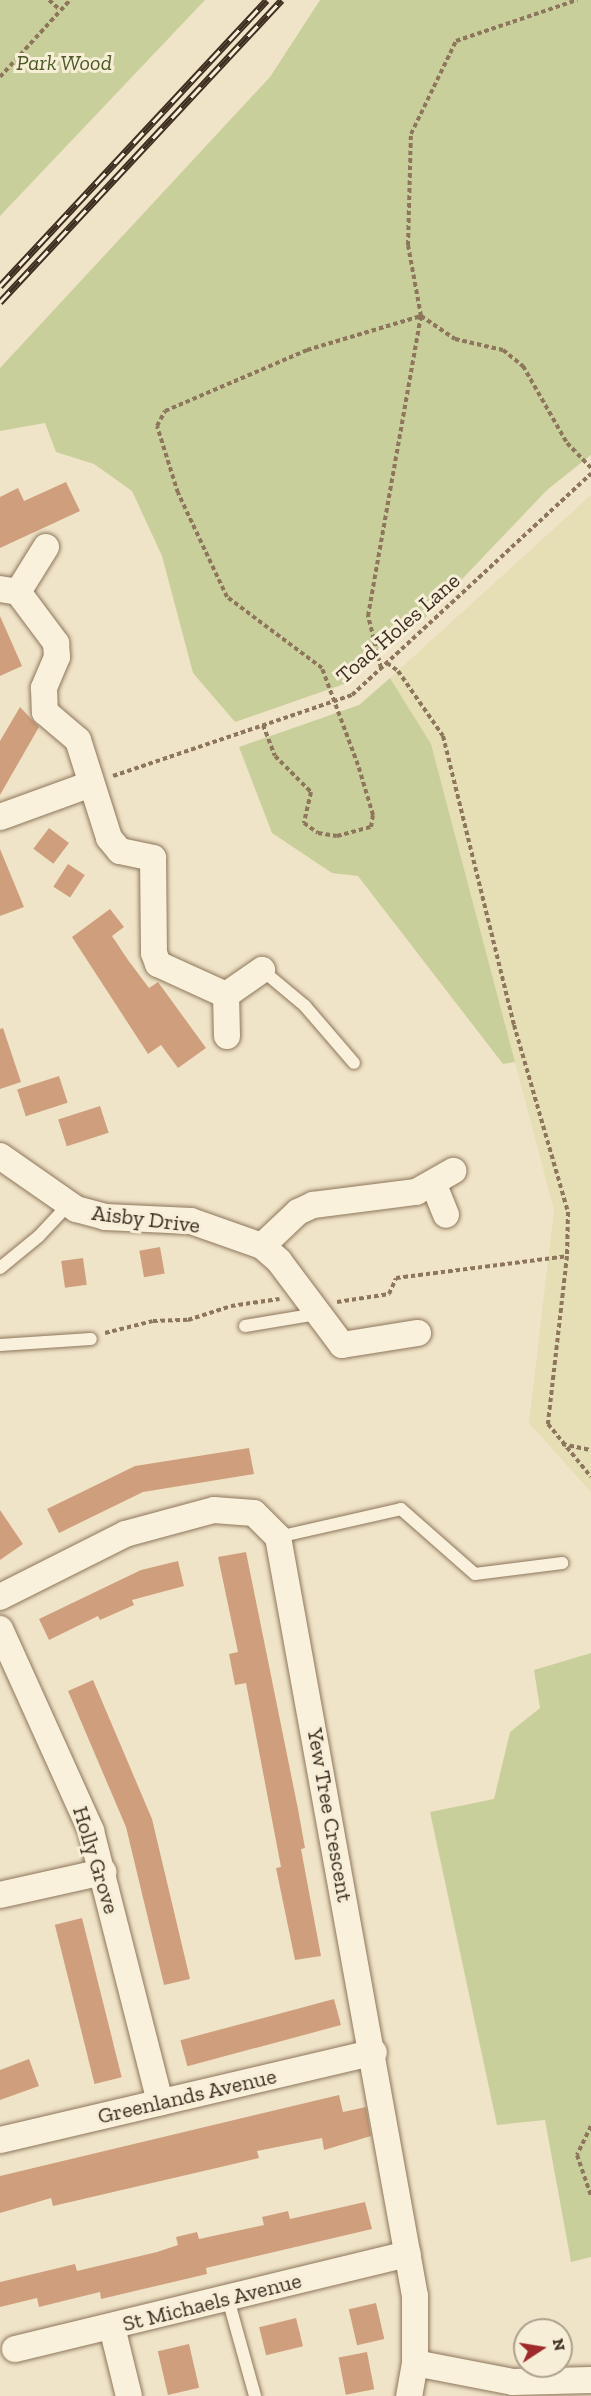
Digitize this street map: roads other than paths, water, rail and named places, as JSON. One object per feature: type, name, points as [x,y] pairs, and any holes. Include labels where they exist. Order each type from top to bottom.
[{"type":"street","points":[[46,547],[9,590],[56,643],[57,657],[44,688],[45,712],[78,740],[91,784],[115,847],[148,855],[154,862],[154,953],[158,964],[226,995]]},
{"type":"street","points":[[0,817],[91,784]]},
{"type":"street","points":[[226,995],[262,970]]},
{"type":"street","points":[[226,995],[227,1036]]},
{"type":"street","name":"Aisby Drive","points":[[0,1156],[68,1205],[105,1217],[191,1221],[262,1246]]},
{"type":"street","points":[[418,1333],[342,1345],[279,1261],[262,1246],[298,1212],[313,1205],[397,1195],[443,1178],[446,1215]]},
{"type":"street","points":[[0,1597],[125,1534],[214,1510],[254,1513],[278,1537]]},
{"type":"street","name":"Yew Tree Crescent","points":[[278,1537],[374,2052],[408,2254],[417,2320],[415,2363],[409,2396]]},
{"type":"street","name":"Holly Grove","points":[[4,1644],[91,1831],[160,2102]]},
{"type":"street","points":[[0,1895],[103,1872]]},
{"type":"street","name":"Greenlands Avenue","points":[[0,2140],[374,2052]]},
{"type":"street","name":"St Michaels Avenue","points":[[15,2349],[408,2254]]},
{"type":"street","points":[[112,2327],[129,2396]]},
{"type":"street","points":[[415,2363],[514,2389],[591,2380]]},
{"type":"lane","points":[[262,970],[300,1001],[354,1063]]},
{"type":"lane","points":[[0,1268],[39,1236],[68,1205]]},
{"type":"lane","points":[[245,1326],[310,1305]]},
{"type":"lane","points":[[0,1345],[91,1339]]},
{"type":"lane","points":[[278,1537],[401,1509],[475,1574],[562,1563]]},
{"type":"lane","points":[[228,2299],[255,2396]]},
{"type":"railway","points":[[0,286],[267,0]]},
{"type":"railway","points":[[0,302],[282,0]]},
{"type":"park label","name":"Park Wood","points":[[64,63]]}]
